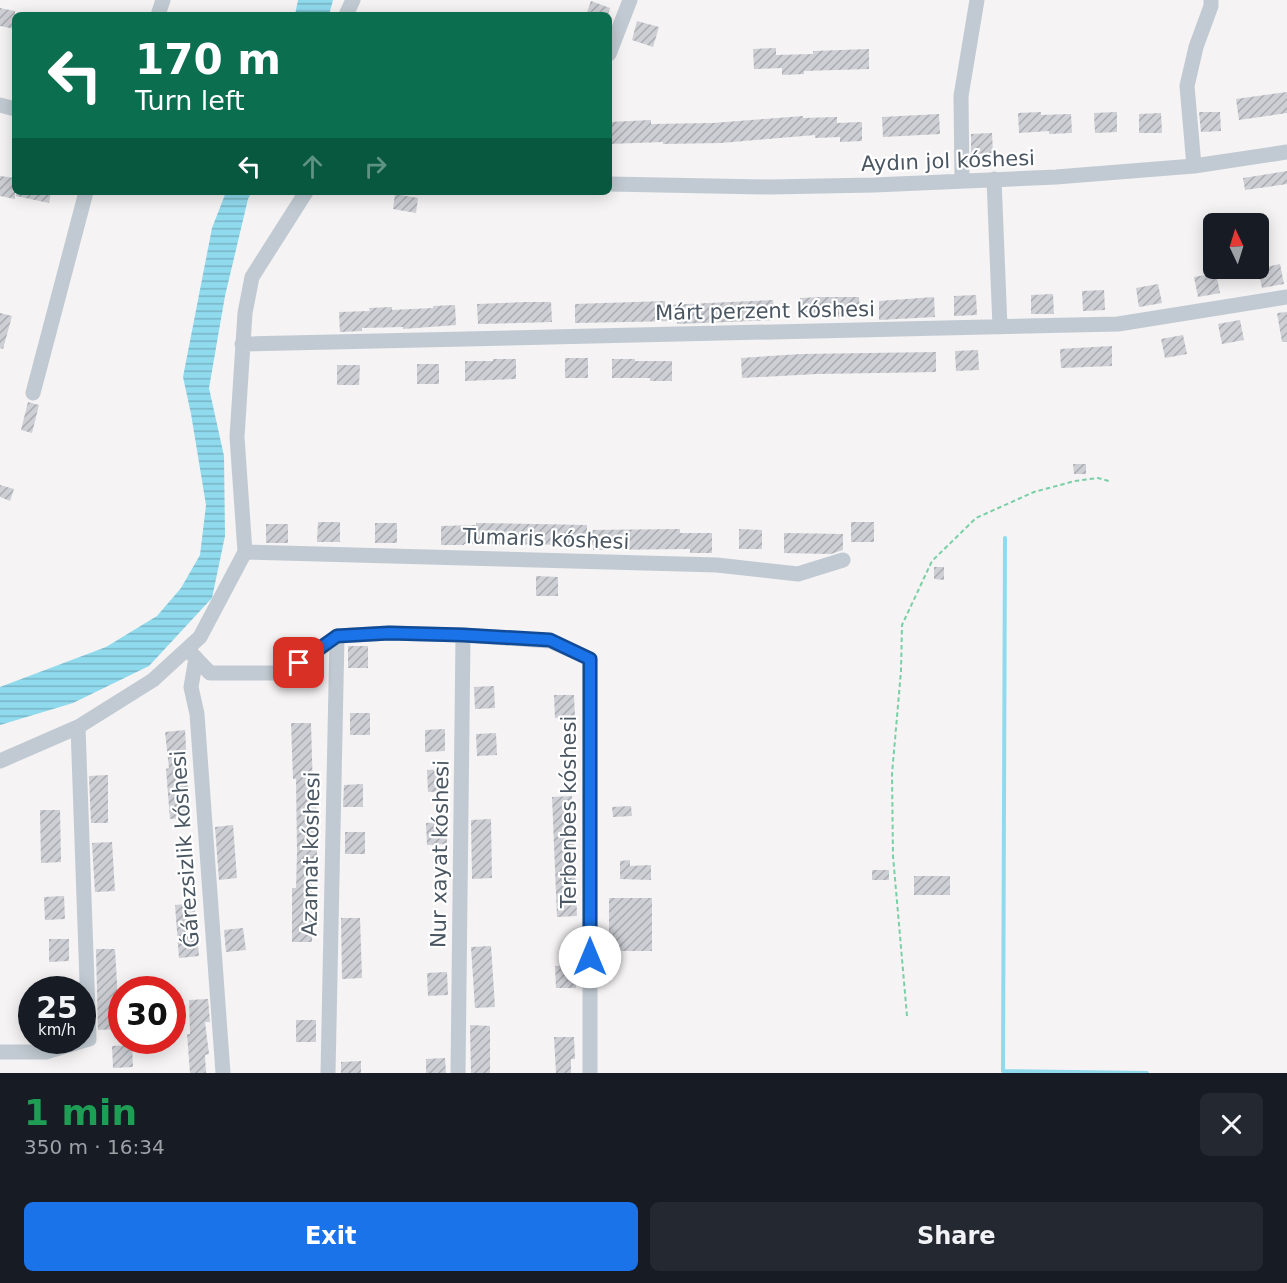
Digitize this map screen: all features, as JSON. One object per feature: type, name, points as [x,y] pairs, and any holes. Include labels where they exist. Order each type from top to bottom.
[{"type":"street","points":[[612,46],[630,0]]},
{"type":"street","points":[[962,180],[961,96],[977,0]]},
{"type":"street","points":[[1194,166],[1187,86],[1196,47],[1211,6],[1211,0]]},
{"type":"street","name":"Aydın jol kóshesi","points":[[612,184],[770,187],[1056,177],[1194,166],[1287,152]]},
{"type":"street","points":[[994,179],[1000,327]]},
{"type":"street","points":[[33,393],[85,195]]},
{"type":"street","points":[[0,761],[78,727],[192,654],[245,552],[237,437],[242,344],[252,277],[304,195]]},
{"type":"street","name":"Márt perzent kóshesi","points":[[242,344],[1118,324],[1287,297]]},
{"type":"street","name":"Tumaris kóshesi","points":[[245,552],[717,565],[798,574],[843,560]]},
{"type":"street","points":[[192,654],[210,673],[288,673],[337,636],[389,633],[463,635]]},
{"type":"street","name":"Terbenbes kóshesi","points":[[463,635],[550,640],[590,659],[590,1073]]},
{"type":"street","name":"Nur xayat kóshesi","points":[[458,1073],[463,635]]},
{"type":"street","name":"Azamat kóshesi","points":[[328,1073],[337,636]]},
{"type":"street","name":"Ǵárezsizlik kóshesi","points":[[192,654],[191,687],[196,714],[223,1073]]},
{"type":"street","points":[[78,727],[83,976]]},
{"type":"street","points":[[0,1052],[18,1052]]},
{"type":"path","points":[[907,1016],[893,856],[892,774],[901,671],[902,625],[932,561],[976,518],[1034,492],[1075,481],[1098,478],[1109,481]]},
{"type":"water","points":[[298,0],[333,0],[330,12],[296,12]]},
{"type":"water","points":[[225,195],[250,195],[225,296],[209,388],[224,456],[225,536],[212,598],[149,666],[73,703],[0,725],[0,687],[106,647],[157,616],[181,588],[200,555],[206,505],[183,377],[212,228]]},
{"type":"building","points":[[591,1],[610,8],[609,12],[587,12]]},
{"type":"building","points":[[0,8],[15,11],[12,12],[12,28],[0,26]]},
{"type":"building","points":[[637,21],[659,27],[653,47],[632,40]]},
{"type":"building","points":[[776,48],[776,55],[869,49],[869,69],[804,71],[804,74],[782,75],[782,68],[754,69],[753,49]]},
{"type":"building","points":[[1287,92],[1287,113],[1239,120],[1236,99]]},
{"type":"building","points":[[1041,112],[1041,115],[1071,114],[1072,133],[1049,134],[1049,131],[1019,133],[1018,113]]},
{"type":"building","points":[[1117,112],[1117,132],[1095,133],[1094,113]]},
{"type":"building","points":[[1199,112],[1220,112],[1221,131],[1201,132]]},
{"type":"building","points":[[1161,113],[1162,133],[1139,133],[1139,114]]},
{"type":"building","points":[[939,114],[940,134],[883,137],[882,117]]},
{"type":"building","points":[[803,116],[803,118],[837,117],[837,123],[862,122],[862,141],[840,142],[840,137],[815,138],[815,135],[721,143],[612,144],[612,122],[651,120],[651,124],[713,123]]},
{"type":"building","points":[[992,133],[993,153],[971,154],[971,134]]},
{"type":"building","points":[[1287,171],[1287,184],[1245,190],[1243,178]]},
{"type":"building","points":[[0,176],[12,178],[12,195],[15,195],[15,199],[0,196]]},
{"type":"building","points":[[16,195],[50,195],[49,203]]},
{"type":"building","points":[[395,195],[418,198],[416,213],[393,209]]},
{"type":"building","points":[[1280,264],[1284,284],[1262,288],[1260,279],[1269,279],[1269,266]]},
{"type":"building","points":[[1203,275],[1203,279],[1217,279],[1220,293],[1198,297],[1194,277]]},
{"type":"building","points":[[1158,284],[1162,303],[1139,307],[1136,288]]},
{"type":"building","points":[[1104,290],[1105,310],[1083,311],[1082,291]]},
{"type":"building","points":[[1053,294],[1054,314],[1031,314],[1031,295]]},
{"type":"building","points":[[976,295],[977,315],[954,316],[954,296]]},
{"type":"building","points":[[859,297],[860,317],[800,318],[800,298]]},
{"type":"building","points":[[934,297],[935,317],[879,320],[879,301]]},
{"type":"building","points":[[773,300],[774,320],[677,324],[677,321],[575,323],[575,304],[665,301],[665,305]]},
{"type":"building","points":[[551,302],[552,322],[478,324],[477,304]]},
{"type":"building","points":[[455,305],[456,325],[403,329],[403,327],[362,328],[362,331],[340,332],[339,312],[370,311],[369,308],[392,307],[392,310]]},
{"type":"building","points":[[1287,312],[1287,342],[1282,342],[1277,313]]},
{"type":"building","points":[[0,313],[12,316],[3,349],[0,348]]},
{"type":"building","points":[[1240,320],[1244,340],[1222,344],[1218,324]]},
{"type":"building","points":[[1183,335],[1187,354],[1165,358],[1161,339]]},
{"type":"building","points":[[1112,346],[1112,366],[1061,368],[1060,349]]},
{"type":"building","points":[[978,350],[979,370],[956,371],[955,351]]},
{"type":"building","points":[[936,352],[936,372],[742,378],[741,358],[801,354]]},
{"type":"building","points":[[565,358],[588,358],[588,378],[565,378]]},
{"type":"building","points":[[493,359],[516,359],[516,379],[465,381],[465,361],[493,361]]},
{"type":"building","points":[[612,359],[672,361],[672,381],[650,381],[650,378],[612,378]]},
{"type":"building","points":[[417,364],[439,364],[439,384],[417,384]]},
{"type":"building","points":[[337,365],[360,365],[359,385],[337,385]]},
{"type":"building","points":[[28,402],[39,405],[32,433],[21,430]]},
{"type":"building","points":[[1073,464],[1086,464],[1086,474],[1074,474]]},
{"type":"building","points":[[0,485],[14,489],[10,501],[0,497]]},
{"type":"building","points":[[318,522],[340,522],[340,542],[317,542]]},
{"type":"building","points":[[851,522],[874,522],[874,542],[851,542]]},
{"type":"building","points":[[375,523],[397,523],[397,543],[375,543]]},
{"type":"building","points":[[476,523],[587,525],[587,530],[680,529],[680,533],[712,533],[712,553],[690,553],[690,549],[593,550],[593,545],[441,545],[441,526],[476,525]]},
{"type":"building","points":[[266,524],[288,524],[288,543],[266,543]]},
{"type":"building","points":[[739,529],[762,530],[762,549],[739,549]]},
{"type":"building","points":[[784,533],[843,534],[843,550],[831,554],[784,553]]},
{"type":"building","points":[[934,567],[944,567],[944,580],[934,579]]},
{"type":"building","points":[[536,576],[558,577],[558,596],[536,596]]},
{"type":"building","points":[[348,646],[368,646],[368,668],[348,668]]},
{"type":"building","points":[[494,686],[495,708],[475,709],[474,687]]},
{"type":"building","points":[[554,695],[574,695],[575,717],[555,718]]},
{"type":"building","points":[[350,713],[370,713],[370,735],[350,735]]},
{"type":"building","points":[[291,723],[311,723],[317,850],[316,874],[312,874],[312,942],[292,942],[292,888],[296,888],[297,852],[296,779],[293,779]]},
{"type":"building","points":[[445,729],[445,751],[425,752],[425,730]]},
{"type":"building","points":[[185,730],[190,817],[170,819],[166,769],[169,768],[165,732]]},
{"type":"building","points":[[496,733],[497,755],[477,756],[476,734]]},
{"type":"building","points":[[447,769],[448,791],[428,792],[427,770]]},
{"type":"building","points":[[108,775],[108,823],[91,823],[89,776]]},
{"type":"building","points":[[363,784],[363,807],[343,807],[344,785]]},
{"type":"building","points":[[572,796],[577,916],[557,917],[552,797]]},
{"type":"building","points":[[631,806],[632,816],[613,817],[612,807]]},
{"type":"building","points":[[40,810],[60,810],[61,862],[41,863]]},
{"type":"building","points":[[491,819],[492,878],[472,879],[471,820]]},
{"type":"building","points":[[446,822],[447,844],[427,845],[426,823]]},
{"type":"building","points":[[233,825],[237,878],[219,880],[215,827]]},
{"type":"building","points":[[345,832],[365,832],[365,854],[345,854]]},
{"type":"building","points":[[112,842],[115,891],[95,892],[92,843]]},
{"type":"building","points":[[630,860],[630,866],[651,865],[651,880],[620,879],[620,861]]},
{"type":"building","points":[[872,870],[889,870],[889,880],[872,880]]},
{"type":"building","points":[[914,876],[950,876],[950,895],[914,895]]},
{"type":"building","points":[[64,896],[65,919],[45,920],[44,897]]},
{"type":"building","points":[[609,898],[652,898],[652,951],[620,951],[620,948],[609,948]]},
{"type":"building","points":[[194,903],[199,956],[179,958],[175,905]]},
{"type":"building","points":[[341,918],[360,918],[362,978],[342,979]]},
{"type":"building","points":[[243,928],[246,950],[226,952],[224,930]]},
{"type":"building","points":[[49,939],[69,939],[69,961],[49,962]]},
{"type":"building","points":[[491,946],[495,1007],[475,1008],[471,947]]},
{"type":"building","points":[[96,949],[115,949],[117,976],[108,976],[108,1029],[98,1030]]},
{"type":"building","points":[[575,965],[576,988],[556,988],[555,966]]},
{"type":"building","points":[[447,972],[448,995],[428,996],[427,973]]},
{"type":"building","points":[[208,999],[210,1022],[205,1022],[209,1054],[205,1055],[206,1073],[190,1073],[187,1034],[190,1034],[189,1000]]},
{"type":"building","points":[[296,1020],[316,1020],[316,1042],[296,1042]]},
{"type":"building","points":[[470,1025],[490,1026],[490,1073],[471,1073]]},
{"type":"building","points":[[554,1037],[574,1037],[575,1059],[571,1059],[571,1073],[556,1073]]},
{"type":"building","points":[[112,1054],[132,1054],[133,1067],[113,1068]]},
{"type":"building","points":[[445,1058],[446,1073],[426,1073],[426,1059]]},
{"type":"building","points":[[361,1061],[361,1073],[341,1073],[341,1062]]},
{"type":"waterway","points":[[1005,538],[1003,1071],[1147,1073]]},
{"type":"route","points":[[299,663],[337,636],[389,633],[550,640],[590,659],[590,957]]}]
